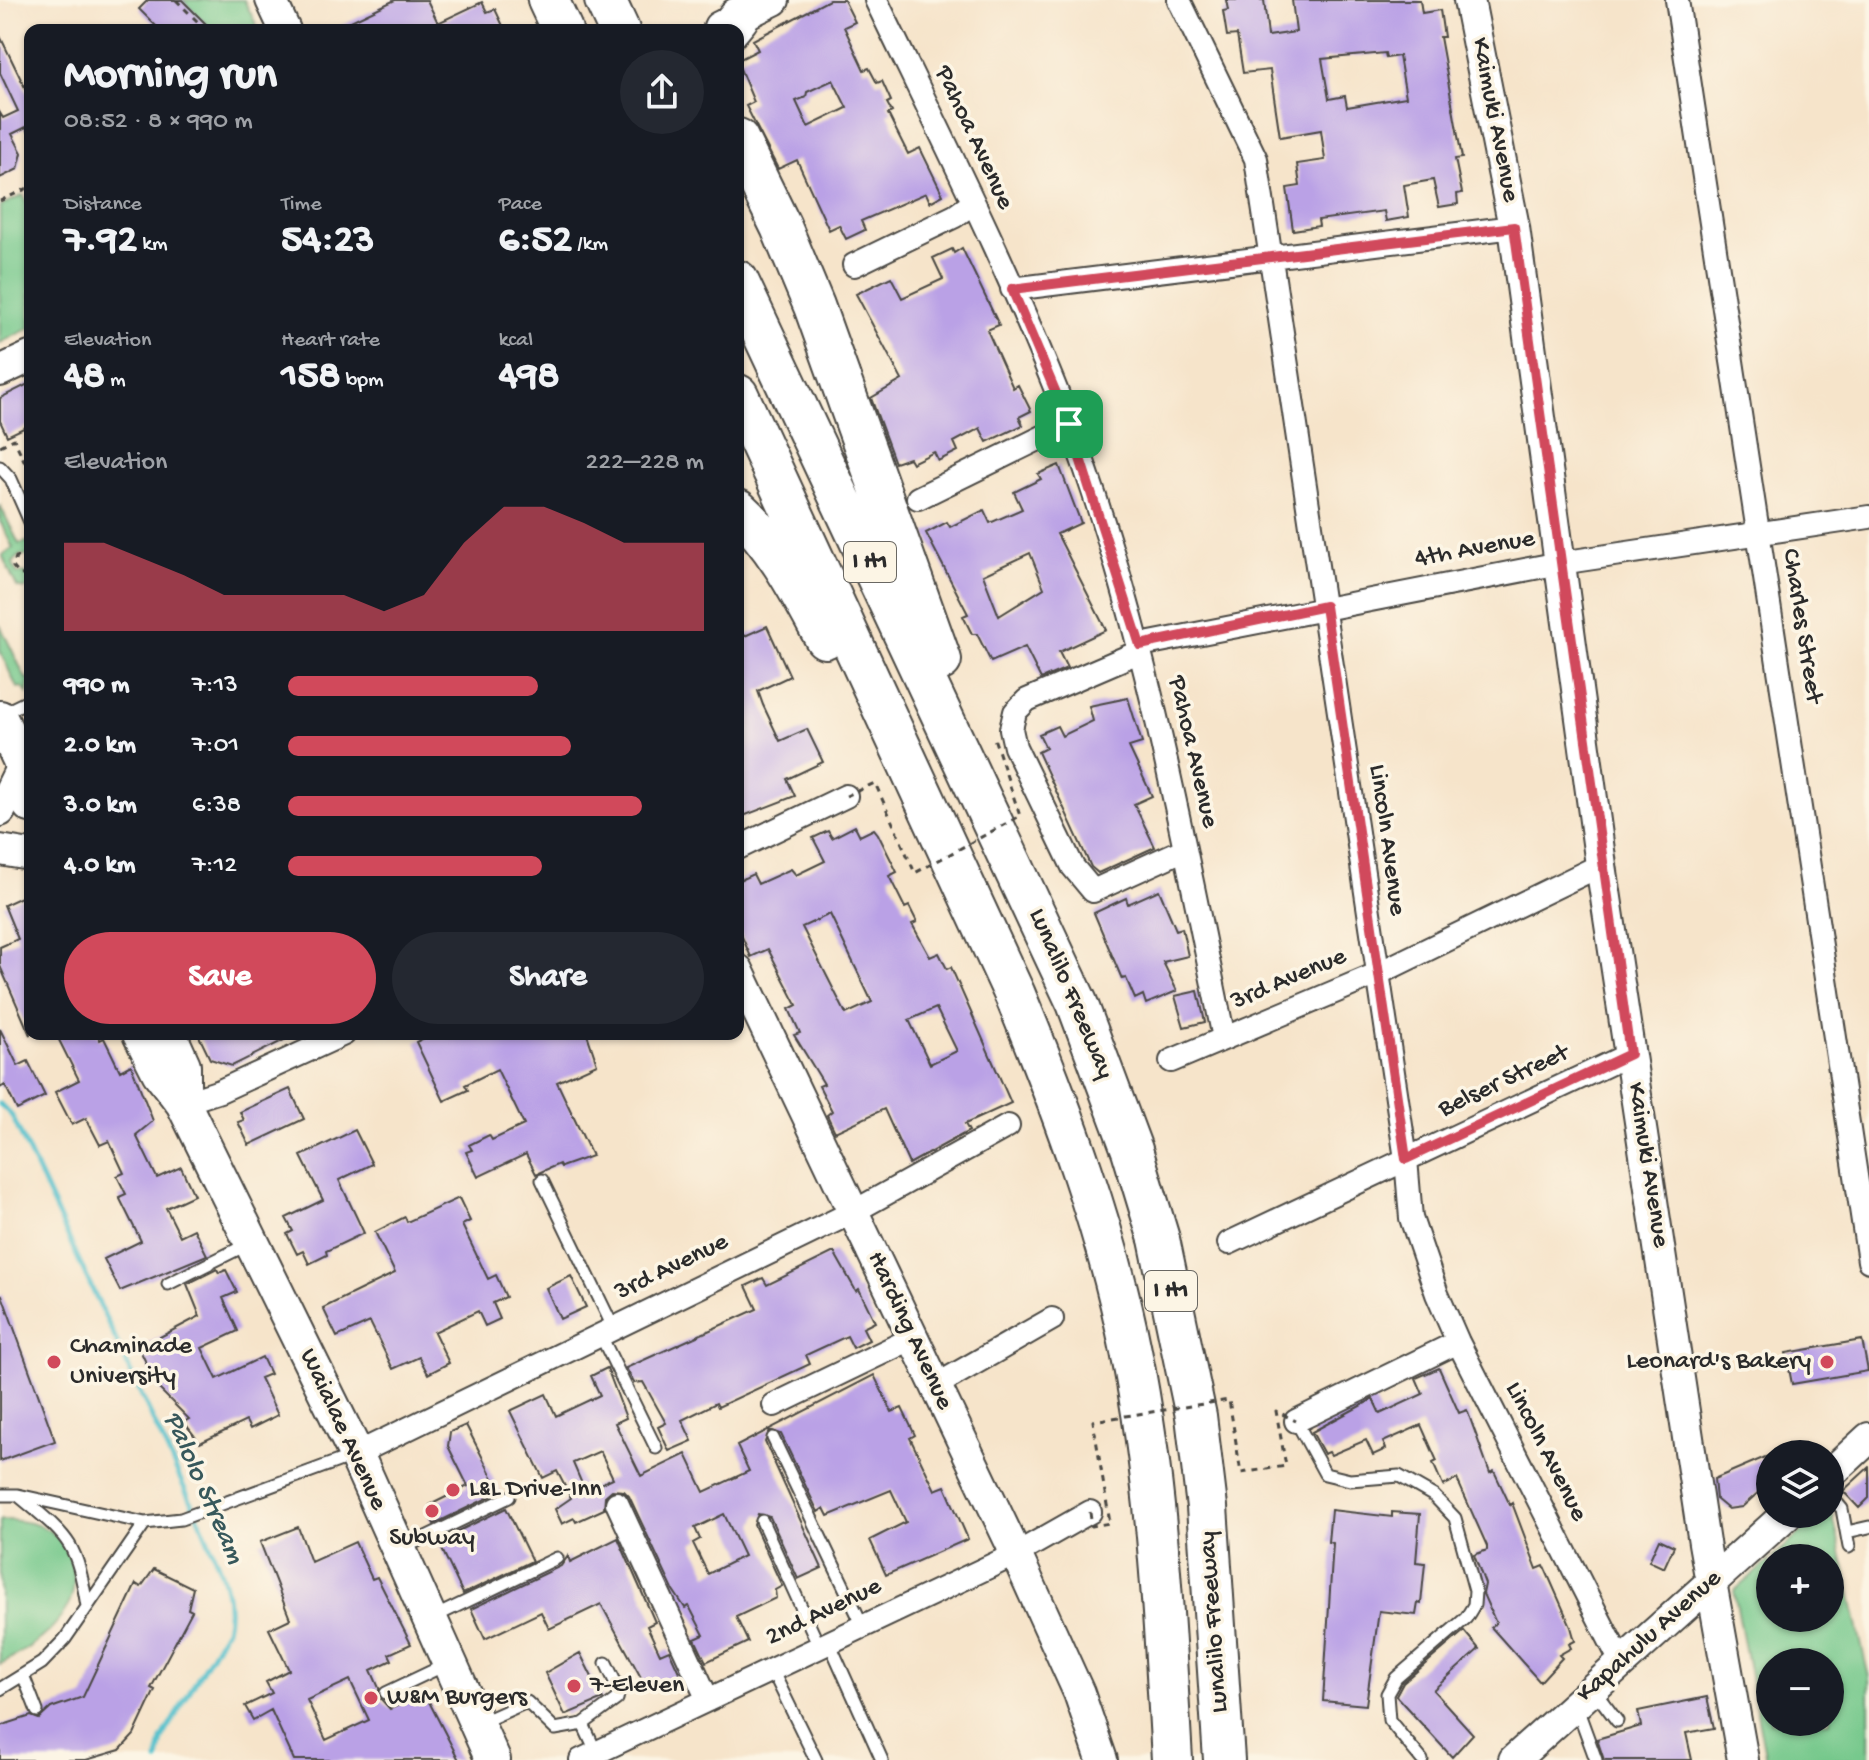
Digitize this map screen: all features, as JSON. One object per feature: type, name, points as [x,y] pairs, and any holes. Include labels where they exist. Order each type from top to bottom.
[{"type":"highway","points":[[548,0],[559,24]]},
{"type":"highway","points":[[605,0],[616,24]]},
{"type":"highway","points":[[744,151],[781,227],[814,306],[932,633],[1002,842]]},
{"type":"highway","name":"Lunalilo Freeway","points":[[744,294],[1002,842],[1106,1073],[1159,1239],[1196,1416],[1207,1507],[1224,1760]]},
{"type":"highway","name":"Lunalilo Freeway","points":[[744,408],[988,935],[1043,1064],[1120,1301],[1142,1413],[1155,1524],[1172,1760]]},
{"type":"highway","points":[[744,516],[760,533],[796,585],[988,935]]},
{"type":"highway","points":[[1164,1760],[1168,1695]]},
{"type":"main road","points":[[0,716],[24,764]]},
{"type":"main road","name":"Waialae Avenue","points":[[143,1040],[159,1072],[183,1103],[356,1454],[493,1760]]},
{"type":"main road","name":"Waialae Avenue","points":[[172,1040],[183,1065],[183,1103]]},
{"type":"street","points":[[271,0],[282,24]]},
{"type":"street","points":[[730,24],[774,0]]},
{"type":"street","name":"Pahoa Avenue","points":[[876,0],[973,203],[1069,424],[1141,648],[1224,1038]]},
{"type":"street","name":"Lincoln Avenue","points":[[1179,0],[1256,159],[1406,1159],[1411,1218],[1458,1342],[1621,1662]]},
{"type":"street","name":"Kaimuki Avenue","points":[[1469,0],[1514,227],[1601,865],[1711,1583],[1743,1760]]},
{"type":"street","name":"Charles Street","points":[[1677,0],[1869,1261]]},
{"type":"street","points":[[854,265],[955,216],[973,203]]},
{"type":"street","points":[[1012,289],[1514,227]]},
{"type":"street","points":[[918,498],[1069,424]]},
{"type":"street","name":"4th Avenue","points":[[1185,849],[1093,891],[1073,867],[1015,747],[1012,720],[1027,700],[1141,648],[1325,606],[1560,563],[1869,517]]},
{"type":"street","points":[[0,811],[24,768]]},
{"type":"street","points":[[744,845],[846,796]]},
{"type":"street","points":[[0,850],[24,854]]},
{"type":"street","name":"3rd Avenue","points":[[1171,1061],[1377,974],[1601,865]]},
{"type":"street","name":"Harding Avenue","points":[[744,983],[1016,1554],[1079,1693],[1102,1760]]},
{"type":"street","points":[[183,1103],[220,1091],[331,1040]]},
{"type":"street","name":"Belser Street","points":[[1229,1243],[1630,1054]]},
{"type":"street","name":"3rd Avenue","points":[[356,1454],[853,1212],[1008,1126]]},
{"type":"street","points":[[935,1386],[1052,1319]]},
{"type":"street","points":[[774,1405],[913,1338]]},
{"type":"street","points":[[1296,1421],[1458,1342]]},
{"type":"street","points":[[1844,1461],[1869,1438]]},
{"type":"street","points":[[617,1503],[708,1700]]},
{"type":"street","name":"2nd Avenue","points":[[588,1756],[862,1624],[1016,1554],[1090,1512]]},
{"type":"street","name":"Kapahulu Avenue","points":[[1514,1760],[1772,1528]]},
{"type":"street","name":"Harding Avenue","points":[[1079,1693],[1121,1760]]},
{"type":"lane","points":[[0,467],[11,479],[24,508]]},
{"type":"lane","points":[[0,716],[24,703]]},
{"type":"lane","points":[[542,1180],[656,1448]]},
{"type":"lane","points":[[168,1284],[252,1243]]},
{"type":"lane","points":[[1296,1421],[1325,1474],[1350,1480],[1399,1476],[1445,1504],[1455,1518],[1475,1591],[1474,1605],[1466,1618],[1396,1678],[1387,1694],[1389,1720],[1422,1760]]},
{"type":"lane","points":[[773,1438],[862,1624]]},
{"type":"lane","points":[[0,1495],[18,1495],[145,1523],[181,1519],[356,1454]]},
{"type":"lane","points":[[18,1495],[63,1533],[79,1561],[87,1606]]},
{"type":"lane","points":[[399,1551],[509,1497]]},
{"type":"lane","points":[[1844,1518],[1849,1547]]},
{"type":"lane","points":[[762,1521],[882,1760]]},
{"type":"lane","points":[[0,1689],[23,1675],[65,1639],[145,1523]]},
{"type":"lane","points":[[1847,1532],[1869,1527]]},
{"type":"lane","points":[[429,1619],[557,1558]]},
{"type":"lane","points":[[386,1693],[449,1663]]},
{"type":"lane","points":[[477,1724],[527,1702],[555,1729],[583,1724],[617,1699],[619,1690],[606,1663]]},
{"type":"lane","points":[[772,1670],[816,1760]]},
{"type":"lane","points":[[23,1675],[37,1711]]},
{"type":"lane","points":[[1584,1697],[1617,1721]]},
{"type":"lane","points":[[1584,1697],[1596,1760]]},
{"type":"lane","points":[[583,1724],[588,1756]]},
{"type":"path","points":[[177,0],[200,24]]},
{"type":"path","points":[[0,201],[24,190]]},
{"type":"path","points":[[0,446],[14,439],[24,460]]},
{"type":"path","points":[[24,556],[16,557],[12,571],[24,576]]},
{"type":"path","points":[[846,796],[875,783],[915,873],[1020,816],[993,735]]},
{"type":"path","points":[[1090,1512],[1092,1526],[1110,1523],[1093,1421],[1229,1400],[1241,1473],[1286,1466],[1276,1411],[1296,1421]]},
{"type":"green space","points":[[182,0],[244,0],[256,24],[206,24]]},
{"type":"green space","points":[[24,197],[24,331],[0,343],[0,206]]},
{"type":"green space","points":[[0,505],[19,544],[24,543],[24,555],[20,555],[13,563],[17,573],[24,574],[23,589],[17,587],[2,555],[13,548],[0,521]]},
{"type":"green space","points":[[0,625],[24,675],[24,688],[17,688],[0,651]]},
{"type":"green space","points":[[0,1520],[30,1523],[55,1536],[67,1552],[73,1571],[73,1589],[68,1605],[47,1633],[0,1664]]},
{"type":"green space","points":[[1807,1528],[1836,1528],[1839,1544],[1788,1544]]},
{"type":"green space","points":[[1844,1566],[1869,1678],[1869,1760],[1766,1760],[1761,1736],[1844,1736],[1844,1648],[1756,1648],[1756,1707],[1734,1591],[1756,1572],[1756,1632],[1844,1632]]},
{"type":"building","points":[[148,0],[182,0],[206,24],[154,24],[139,9]]},
{"type":"building","points":[[395,0],[427,0],[438,23],[482,2],[487,12],[495,9],[502,24],[345,24]]},
{"type":"building","points":[[829,0],[844,0],[855,22],[844,27],[864,70],[869,68],[877,83],[882,81],[891,101],[887,103],[892,112],[888,114],[908,154],[920,148],[943,195],[930,202],[926,193],[861,221],[865,230],[846,239],[839,225],[829,230],[797,160],[778,169],[746,106],[754,102],[744,78],[744,57],[758,50],[753,40]],"holes":[[[833,80],[847,108],[808,127],[796,101]]]},
{"type":"building","points":[[1226,0],[1264,0],[1268,36],[1296,32],[1292,0],[1420,0],[1422,13],[1440,10],[1444,37],[1440,37],[1462,158],[1455,159],[1462,193],[1457,194],[1458,204],[1439,207],[1433,180],[1404,185],[1409,217],[1386,221],[1384,211],[1318,220],[1319,226],[1293,230],[1287,188],[1300,186],[1297,164],[1325,160],[1321,130],[1280,137],[1270,70],[1243,73],[1237,35],[1227,36],[1223,11],[1228,10]],"holes":[[[1385,53],[1386,58],[1399,56],[1406,97],[1347,107],[1345,96],[1329,99],[1322,59]]]},
{"type":"building","points":[[0,36],[24,86],[24,128],[12,134],[22,153],[18,169],[0,178],[0,113],[3,118],[18,111],[0,73]]},
{"type":"building","points":[[962,248],[999,325],[987,330],[1013,388],[1018,385],[1031,411],[1019,417],[1023,425],[987,442],[980,428],[954,442],[958,451],[938,461],[934,452],[912,463],[909,458],[895,463],[871,398],[902,380],[856,294],[891,277],[902,298],[943,279],[933,258]]},
{"type":"building","points":[[24,386],[24,428],[7,436],[0,421],[0,398]]},
{"type":"building","points":[[1059,465],[1081,523],[1057,534],[1106,630],[1059,652],[1067,668],[1041,679],[1025,647],[991,662],[977,634],[972,634],[963,616],[968,614],[926,533],[947,522],[950,527],[984,510],[990,523],[1022,509],[1014,492],[1041,479],[1038,474]],"holes":[[[1030,553],[1044,588],[999,616],[983,575]]]},
{"type":"building","points":[[767,626],[790,676],[758,691],[780,741],[807,729],[823,762],[787,779],[795,796],[744,816],[744,636]]},
{"type":"building","points":[[1128,698],[1142,743],[1129,747],[1152,796],[1134,804],[1155,847],[1098,873],[1091,867],[1038,752],[1046,748],[1039,734],[1057,726],[1062,736],[1093,721],[1089,706]]},
{"type":"building","points":[[855,826],[860,836],[874,829],[878,834],[897,872],[889,876],[905,908],[909,906],[917,922],[912,924],[930,957],[939,953],[947,969],[951,967],[1011,1103],[965,1124],[969,1131],[909,1164],[884,1109],[835,1132],[827,1115],[832,1111],[819,1086],[824,1084],[794,1035],[800,1033],[789,1009],[797,1005],[768,949],[751,957],[744,941],[744,878],[753,874],[758,884],[791,869],[796,875],[825,861],[813,838],[828,831],[832,838]],"holes":[[[830,914],[872,1002],[846,1014],[802,927]],[[936,1008],[957,1051],[930,1064],[909,1020]]]},
{"type":"building","points":[[1159,890],[1176,930],[1182,928],[1188,956],[1163,962],[1177,991],[1146,1004],[1143,995],[1135,999],[1126,978],[1122,979],[1094,913],[1126,898],[1128,904]]},
{"type":"building","points":[[24,896],[24,1021],[0,966],[0,947],[18,939],[4,905]]},
{"type":"building","points":[[1198,991],[1205,1022],[1184,1027],[1175,996]]},
{"type":"building","points":[[0,1029],[18,1066],[28,1061],[45,1096],[17,1110],[5,1085],[0,1088]]},
{"type":"building","points":[[59,1040],[105,1040],[120,1071],[131,1065],[153,1121],[136,1135],[157,1178],[181,1167],[194,1195],[166,1208],[180,1236],[194,1229],[207,1255],[120,1291],[104,1259],[141,1241],[119,1197],[126,1194],[117,1176],[124,1173],[109,1141],[100,1145],[86,1118],[72,1125],[55,1092],[79,1080]]},
{"type":"building","points":[[201,1040],[284,1040],[232,1066],[210,1059]]},
{"type":"building","points":[[589,1040],[597,1064],[557,1082],[592,1156],[561,1167],[559,1164],[536,1174],[526,1154],[478,1177],[466,1152],[472,1150],[469,1145],[489,1135],[492,1140],[524,1125],[497,1069],[465,1085],[468,1090],[444,1101],[416,1042]]},
{"type":"building","points":[[290,1089],[304,1119],[249,1145],[238,1122],[244,1120],[240,1112]]},
{"type":"building","points":[[355,1130],[372,1164],[339,1180],[364,1233],[326,1251],[327,1255],[309,1264],[303,1251],[297,1254],[287,1234],[293,1231],[286,1218],[323,1200],[301,1156]]},
{"type":"building","points":[[459,1198],[470,1221],[462,1225],[488,1279],[496,1275],[506,1297],[493,1303],[500,1319],[485,1326],[478,1311],[434,1332],[449,1363],[428,1374],[419,1357],[393,1369],[370,1322],[337,1337],[323,1308],[395,1273],[375,1232],[405,1217],[407,1222]]},
{"type":"building","points":[[834,1252],[856,1291],[859,1289],[875,1322],[863,1328],[869,1340],[853,1348],[847,1336],[806,1355],[810,1364],[718,1407],[716,1403],[682,1420],[692,1441],[669,1451],[658,1427],[666,1423],[643,1382],[634,1383],[626,1368],[757,1309],[746,1286],[763,1278],[767,1285]]},
{"type":"building","points":[[217,1269],[219,1273],[226,1270],[237,1292],[223,1298],[238,1331],[202,1348],[217,1379],[262,1357],[270,1374],[260,1378],[278,1415],[250,1429],[246,1421],[200,1443],[184,1422],[189,1419],[158,1388],[139,1348],[200,1316],[187,1284]]},
{"type":"building","points":[[571,1276],[586,1307],[560,1319],[546,1288]]},
{"type":"building","points":[[0,1296],[55,1441],[0,1461]]},
{"type":"building","name":"Leonard's Bakery","points":[[1862,1340],[1868,1371],[1792,1384],[1786,1353]]},
{"type":"building","points":[[607,1368],[626,1418],[615,1423],[641,1476],[686,1454],[704,1492],[749,1471],[737,1446],[874,1375],[892,1412],[902,1408],[915,1435],[910,1438],[935,1490],[945,1486],[968,1539],[886,1575],[870,1540],[906,1522],[891,1490],[828,1516],[824,1508],[818,1512],[781,1434],[770,1430],[765,1442],[822,1568],[798,1579],[770,1517],[758,1514],[754,1525],[782,1586],[775,1590],[776,1598],[736,1617],[748,1642],[706,1662],[695,1639],[704,1635],[689,1606],[685,1608],[673,1590],[629,1496],[624,1491],[612,1490],[605,1496],[604,1509],[576,1522],[574,1518],[562,1524],[555,1509],[571,1498],[557,1471],[543,1478],[510,1411],[546,1394],[556,1416],[600,1395],[591,1376]],"holes":[[[600,1451],[613,1478],[585,1491],[573,1463]],[[724,1514],[744,1556],[708,1574],[693,1543],[700,1539],[695,1528]]]},
{"type":"building","points":[[1439,1368],[1459,1413],[1467,1410],[1490,1473],[1494,1471],[1510,1505],[1512,1503],[1537,1569],[1544,1566],[1571,1627],[1575,1641],[1569,1644],[1571,1648],[1559,1655],[1562,1658],[1540,1682],[1491,1627],[1496,1623],[1483,1594],[1485,1584],[1474,1555],[1487,1550],[1487,1546],[1457,1479],[1443,1486],[1433,1463],[1437,1461],[1421,1425],[1383,1442],[1386,1449],[1373,1455],[1366,1440],[1331,1455],[1329,1452],[1324,1454],[1312,1432],[1373,1399],[1380,1414],[1423,1394],[1416,1378]]},
{"type":"building","points":[[466,1425],[500,1492],[434,1524],[428,1513],[430,1505],[468,1486],[448,1446],[450,1432]]},
{"type":"building","points":[[1756,1461],[1756,1494],[1742,1507],[1728,1509],[1716,1499],[1714,1479]]},
{"type":"building","points":[[1869,1467],[1869,1498],[1859,1508],[1844,1490]]},
{"type":"building","points":[[506,1508],[532,1561],[463,1594],[438,1541]]},
{"type":"building","points":[[1331,1510],[1392,1517],[1392,1512],[1420,1514],[1416,1562],[1425,1563],[1421,1604],[1418,1603],[1416,1615],[1379,1611],[1366,1705],[1323,1701],[1333,1543],[1328,1542]]},
{"type":"building","points":[[298,1527],[311,1562],[355,1542],[372,1579],[377,1577],[411,1644],[389,1654],[392,1660],[371,1670],[379,1688],[379,1697],[390,1709],[425,1694],[459,1760],[294,1760],[271,1710],[253,1720],[245,1706],[272,1693],[266,1682],[289,1670],[269,1629],[290,1619],[260,1542]],"holes":[[[350,1680],[369,1720],[326,1740],[307,1700]]]},
{"type":"building","points":[[618,1538],[655,1622],[647,1626],[660,1654],[669,1650],[683,1681],[663,1690],[657,1678],[644,1683],[601,1604],[549,1629],[541,1612],[485,1639],[471,1609],[561,1566],[568,1556],[570,1562]]},
{"type":"building","points":[[1659,1539],[1674,1546],[1664,1568],[1649,1561]]},
{"type":"building","points":[[154,1569],[193,1588],[188,1609],[192,1611],[151,1688],[155,1690],[134,1735],[120,1750],[86,1760],[0,1760],[0,1726],[31,1716],[39,1719],[51,1708],[83,1697],[136,1584],[141,1587]]},
{"type":"building","points":[[1464,1631],[1479,1649],[1433,1690],[1473,1734],[1452,1757],[1396,1696],[1403,1683]]},
{"type":"building","name":"7-Eleven","points":[[580,1653],[603,1699],[565,1715],[545,1673]]},
{"type":"building","points":[[1707,1697],[1714,1728],[1686,1733],[1692,1760],[1604,1760],[1597,1739],[1641,1726],[1638,1711]]},
{"type":"waterway","name":"Palolo Stream","points":[[0,1104],[12,1116],[203,1528],[226,1590],[226,1629],[162,1739],[158,1760]]},
{"type":"place","name":"Chaminade University","points":[[54,1362]]},
{"type":"place","name":"Leonard's Bakery","points":[[1827,1362]]},
{"type":"place","name":"L&L Drive-Inn","points":[[453,1490]]},
{"type":"place","name":"Subway","points":[[432,1511]]},
{"type":"place","name":"7-Eleven","points":[[574,1686]]},
{"type":"place","name":"W&M Burgers","points":[[371,1698]]},
{"type":"route","points":[[1514,227],[1601,865],[1630,1054],[1406,1159],[1325,606],[1140,645],[1069,424],[1012,289],[1514,227]]}]
